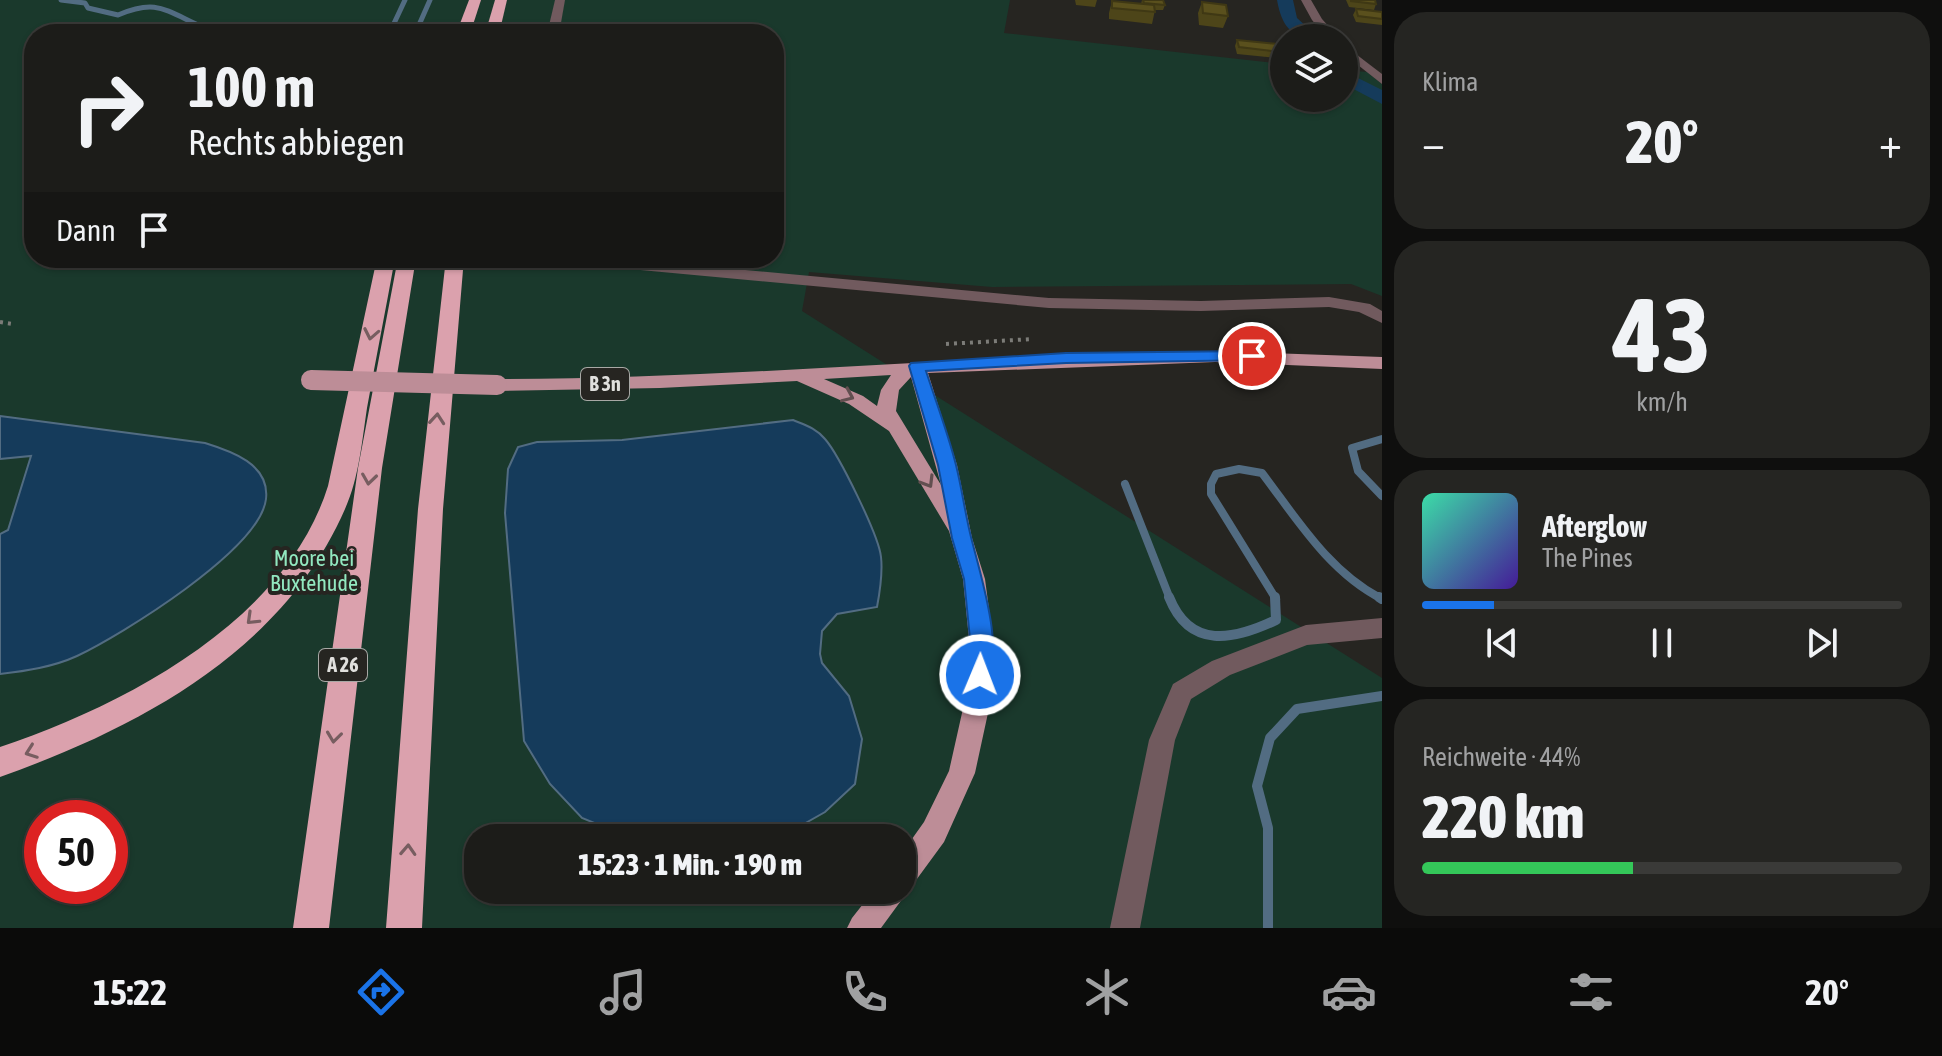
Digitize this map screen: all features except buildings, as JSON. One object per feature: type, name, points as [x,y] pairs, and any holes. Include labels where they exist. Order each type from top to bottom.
[{"type":"highway","points":[[467,24],[475,0]]},
{"type":"highway","points":[[495,24],[501,0]]},
{"type":"highway","points":[[0,762],[88,728],[189,672],[233,638],[285,584],[306,556],[333,507],[384,268]]},
{"type":"highway","name":"A 26","points":[[311,928],[370,468],[405,268]]},
{"type":"highway","points":[[404,928],[424,580],[437,412],[454,268]]},
{"type":"main road","points":[[797,375],[917,366],[1174,356],[1265,356],[1381,364]]},
{"type":"main road","points":[[917,366],[897,379],[887,396],[887,411],[961,538]]},
{"type":"main road","points":[[916,857],[951,800],[968,751],[975,713],[981,639],[979,606],[961,538],[947,465],[917,366]]},
{"type":"main road","points":[[797,375],[856,400],[893,426]]},
{"type":"main road","name":"B 3n","points":[[311,380],[497,385],[712,381],[797,375]]},
{"type":"main road","points":[[862,928],[881,904]]},
{"type":"street","points":[[555,24],[560,0]]},
{"type":"street","points":[[1306,0],[1321,24]]},
{"type":"street","points":[[1358,60],[1382,80]]},
{"type":"street","points":[[673,268],[1049,303],[1201,306],[1329,302],[1364,308],[1382,318]]},
{"type":"street","points":[[1125,928],[1162,740],[1182,692],[1221,668],[1306,635],[1382,628]]},
{"type":"path","points":[[0,322],[13,324]]},
{"type":"green space","name":"Moore bei Buxtehude","points":[[0,0],[1010,0],[1004,33],[1270,62],[1270,112],[1358,112],[1358,71],[1367,72],[1382,84],[1382,296],[1351,284],[992,287],[809,272],[802,311],[1382,678],[1382,928],[0,928]]},
{"type":"water","points":[[0,416],[205,443],[237,455],[255,468],[266,487],[266,499],[258,520],[240,542],[215,566],[155,611],[68,660],[0,674],[0,534],[8,530],[31,456],[0,459]]},
{"type":"water","points":[[793,420],[810,427],[825,439],[866,515],[881,557],[877,607],[837,614],[822,631],[820,654],[822,663],[849,696],[862,739],[855,784],[825,812],[804,824],[597,824],[582,818],[550,784],[524,741],[505,513],[508,469],[518,447],[537,442],[622,440]]},
{"type":"waterway","points":[[61,0],[85,3],[88,8],[118,15],[141,8],[158,8],[196,24]]},
{"type":"waterway","points":[[394,24],[405,0]]},
{"type":"waterway","points":[[419,24],[430,0]]},
{"type":"waterway","points":[[1285,0],[1289,20],[1294,24]]},
{"type":"waterway","points":[[1358,84],[1382,98]]},
{"type":"waterway","points":[[1382,439],[1352,448],[1358,471],[1382,496]]},
{"type":"waterway","points":[[1275,597],[1211,494],[1211,484],[1216,474],[1239,469],[1262,473],[1330,559],[1363,588],[1382,599],[1379,597]]},
{"type":"waterway","points":[[1125,484],[1170,599]]},
{"type":"waterway","points":[[1170,599],[1189,626],[1215,636],[1245,632],[1276,620],[1275,597]]},
{"type":"waterway","points":[[1268,928],[1268,828],[1257,786],[1270,738],[1297,709],[1382,696]]},
{"type":"route","points":[[980,675],[979,606],[974,579],[961,538],[947,465],[917,366],[1066,358],[1252,356]]}]
